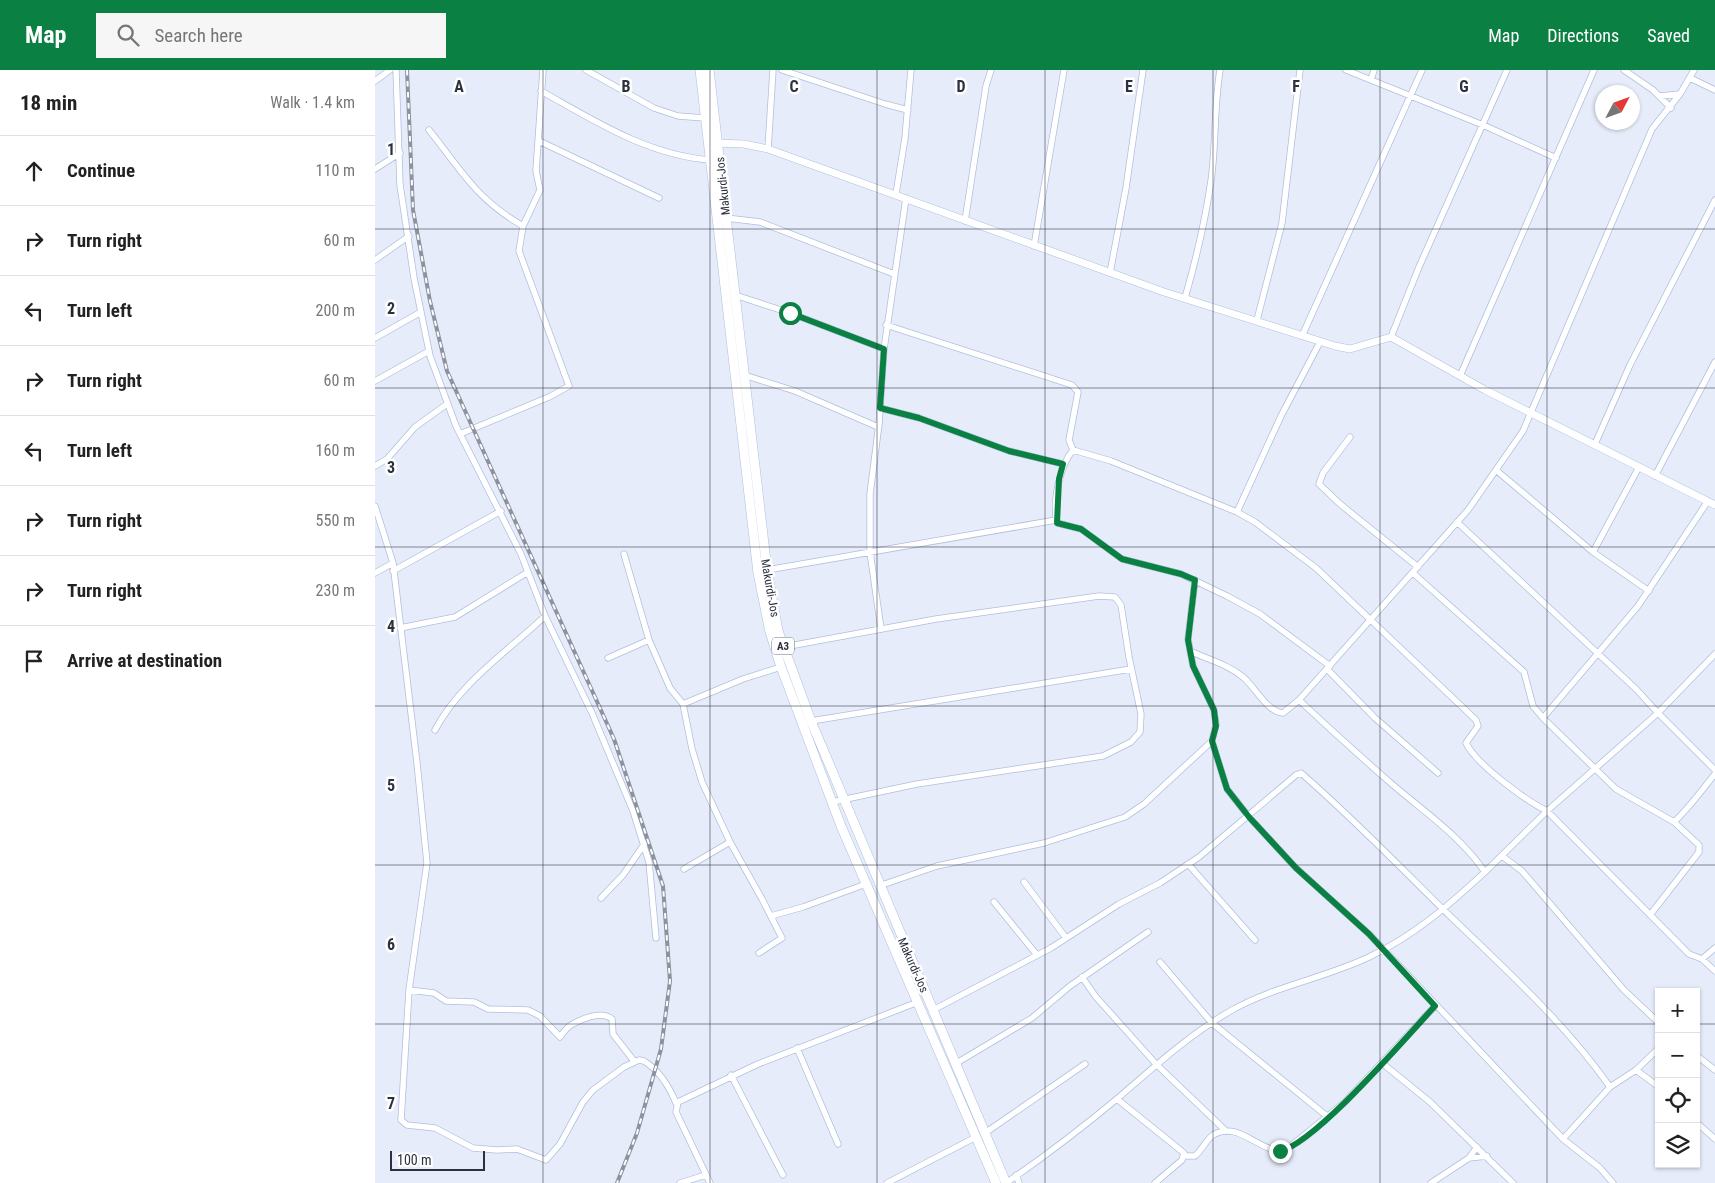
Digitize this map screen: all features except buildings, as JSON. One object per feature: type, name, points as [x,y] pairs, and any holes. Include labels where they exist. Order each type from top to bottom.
[{"type":"highway","name":"Makurdi-Jos","points":[[700,70],[758,573],[770,632],[781,667],[832,802],[996,1183]]},
{"type":"highway","name":"Makurdi-Jos","points":[[709,70],[767,570],[783,647],[811,721],[879,886],[1006,1183]]},
{"type":"street","points":[[375,81],[389,70]]},
{"type":"street","points":[[396,70],[400,185],[429,351],[447,404],[460,434],[501,511],[545,616],[621,780],[645,843],[655,908],[656,938]]},
{"type":"street","points":[[460,434],[541,401],[569,386],[519,251],[523,226],[540,190],[537,171],[543,70]]},
{"type":"street","points":[[586,70],[654,108],[678,116],[705,118]]},
{"type":"street","points":[[768,149],[773,70]]},
{"type":"street","points":[[782,70],[907,110]]},
{"type":"street","points":[[896,194],[911,70]]},
{"type":"street","points":[[965,221],[986,86],[991,70]]},
{"type":"street","points":[[1034,246],[1064,70]]},
{"type":"street","points":[[1110,273],[1127,188],[1143,70]]},
{"type":"street","points":[[1185,298],[1197,255],[1211,180],[1214,106],[1220,70]]},
{"type":"street","points":[[1257,320],[1282,223],[1300,70]]},
{"type":"street","points":[[1346,70],[1483,125],[1557,158]]},
{"type":"street","points":[[1371,80],[1374,70]]},
{"type":"street","points":[[1302,336],[1422,70]]},
{"type":"street","points":[[1391,338],[1419,267],[1507,70]]},
{"type":"street","points":[[1460,376],[1594,70]]},
{"type":"street","points":[[1624,70],[1660,96],[1671,108]]},
{"type":"street","points":[[1190,652],[1222,663],[1244,678],[1276,711],[1283,713],[1299,700],[1329,668],[1413,573],[1457,522],[1496,470],[1532,414],[1540,388],[1570,324],[1651,129],[1671,108],[1694,70]]},
{"type":"street","points":[[1690,78],[1715,90]]},
{"type":"street","points":[[541,91],[621,136],[686,158],[710,160]]},
{"type":"street","points":[[1660,96],[1680,94]]},
{"type":"street","points":[[429,130],[481,197],[503,215],[523,226]]},
{"type":"street","points":[[539,142],[659,198]]},
{"type":"street","points":[[708,144],[744,144],[768,149],[1110,273],[1320,342],[1351,349],[1391,338],[1532,414],[1595,444],[1655,476],[1712,502],[1649,591],[1543,718]]},
{"type":"street","points":[[375,169],[400,152]]},
{"type":"street","points":[[881,629],[870,552],[870,494],[879,427],[884,349],[906,198]]},
{"type":"street","points":[[1595,444],[1630,365],[1715,200]]},
{"type":"street","points":[[726,218],[760,222],[894,274]]},
{"type":"street","points":[[375,260],[409,236]]},
{"type":"street","points":[[735,295],[790,313],[884,349]]},
{"type":"street","points":[[375,338],[421,312]]},
{"type":"street","points":[[887,325],[1072,385],[1078,392],[1069,440],[1073,450]]},
{"type":"street","points":[[1237,512],[1281,416],[1320,342]]},
{"type":"street","points":[[375,381],[429,351]]},
{"type":"street","points":[[1655,476],[1715,362]]},
{"type":"street","points":[[744,375],[795,391],[879,427]]},
{"type":"street","points":[[375,466],[387,458],[415,427],[447,404]]},
{"type":"street","points":[[880,408],[919,418],[1009,451],[1063,464]]},
{"type":"street","points":[[1350,438],[1323,473],[1319,484],[1340,504],[1418,567]]},
{"type":"street","points":[[1073,450],[1063,464],[1059,479],[1056,520],[1060,525],[1081,529],[1122,559],[1181,574],[1259,614],[1329,668],[1375,718],[1438,773]]},
{"type":"street","points":[[1073,450],[1111,461],[1237,512],[1299,554],[1476,720],[1478,726],[1466,742],[1473,753],[1528,801],[1547,812],[1689,954],[1702,959],[1715,971]]},
{"type":"street","points":[[1593,552],[1639,467]]},
{"type":"street","points":[[1496,470],[1593,552],[1649,591]]},
{"type":"street","points":[[375,506],[393,563],[427,862],[418,912],[409,990],[401,1120],[407,1125],[435,1128],[473,1148],[517,1149],[535,1157],[548,1159],[593,1090],[635,1061],[644,1061],[656,1070],[669,1086],[676,1103],[676,1112],[710,1183]]},
{"type":"street","points":[[393,571],[501,511]]},
{"type":"street","points":[[767,570],[1056,520]]},
{"type":"street","points":[[1457,522],[1636,689],[1658,714],[1715,770]]},
{"type":"street","points":[[624,554],[649,640],[670,688],[683,704],[692,749],[702,782],[730,842],[771,916],[781,940],[759,953]]},
{"type":"street","points":[[375,573],[393,563]]},
{"type":"street","points":[[400,628],[455,617],[528,572]]},
{"type":"street","points":[[1413,573],[1524,672],[1533,706],[1616,790],[1674,822],[1697,842],[1700,851],[1651,915]]},
{"type":"street","points":[[879,886],[937,866],[1044,843],[1125,816],[1144,804],[1212,741],[1216,726],[1214,710],[1193,666],[1188,640],[1195,580]]},
{"type":"street","points":[[783,647],[936,618],[1109,595],[1115,597],[1121,605],[1142,727],[1131,742],[1103,756],[917,784],[843,798],[832,802]]},
{"type":"street","points":[[435,730],[457,696],[545,616]]},
{"type":"street","points":[[608,658],[649,640]]},
{"type":"street","points":[[1006,1183],[1117,1099],[1156,1064],[1212,1023],[1257,997],[1369,957],[1406,936],[1444,910],[1594,768],[1658,714],[1715,654]]},
{"type":"street","points":[[1193,666],[1206,658]]},
{"type":"street","points":[[683,704],[743,679],[781,667]]},
{"type":"street","points":[[811,721],[1131,669]]},
{"type":"street","points":[[1299,700],[1392,784],[1455,836],[1474,855],[1485,872]]},
{"type":"street","points":[[1212,741],[1227,789],[1249,817],[1296,868],[1383,949],[1563,1139],[1600,1168],[1613,1183]]},
{"type":"street","points":[[933,1010],[1037,955],[1188,864],[1249,817],[1296,774],[1301,773],[1352,818],[1547,1014],[1599,1070],[1610,1087]]},
{"type":"street","points":[[1674,822],[1695,802],[1698,794],[1715,774]]},
{"type":"street","points":[[684,869],[730,842]]},
{"type":"street","points":[[601,898],[623,874],[645,843]]},
{"type":"street","points":[[1502,856],[1522,872],[1624,990],[1655,1019]]},
{"type":"street","points":[[1188,864],[1255,940]]},
{"type":"street","points":[[1024,882],[1065,938]]},
{"type":"street","points":[[771,916],[803,907],[866,884]]},
{"type":"street","points":[[994,902],[1037,955]]},
{"type":"street","points":[[955,1064],[1031,1018],[1082,977],[1148,932]]},
{"type":"street","points":[[1702,959],[1715,948]]},
{"type":"street","points":[[1160,962],[1212,1023],[1328,1117]]},
{"type":"street","points":[[1082,977],[1096,997],[1156,1064],[1226,1131]]},
{"type":"street","points":[[409,990],[434,993],[447,1001],[474,1002],[488,1010],[527,1010],[540,1016],[560,1037],[571,1025],[599,1015],[605,1015],[612,1019],[615,1038],[635,1061]]},
{"type":"street","points":[[676,1103],[731,1075],[917,1002]]},
{"type":"street","points":[[1155,1183],[1185,1156],[1195,1156],[1213,1136],[1226,1131],[1233,1131],[1267,1148],[1280,1151],[1297,1143],[1345,1102],[1435,1006]]},
{"type":"street","points":[[797,1048],[838,1144]]},
{"type":"street","points":[[1563,1139],[1610,1087],[1636,1070],[1655,1052]]},
{"type":"street","points":[[1700,1058],[1715,1070]]},
{"type":"street","points":[[1382,1063],[1431,1102],[1513,1183]]},
{"type":"street","points":[[985,1133],[1085,1064]]},
{"type":"street","points":[[1636,1070],[1655,1084]]},
{"type":"street","points":[[731,1075],[783,1175]]},
{"type":"street","points":[[1117,1099],[1154,1131],[1181,1150],[1185,1156]]},
{"type":"street","points":[[1697,1123],[1715,1139]]},
{"type":"street","points":[[887,1183],[976,1137]]},
{"type":"street","points":[[1431,1183],[1469,1158],[1477,1147]]},
{"type":"street","points":[[1469,1158],[1487,1156]]},
{"type":"street","points":[[680,1183],[706,1175]]},
{"type":"street","points":[[1017,1176],[1019,1183]]},
{"type":"railway","points":[[407,70],[413,210],[430,301],[447,371],[614,739],[663,886],[670,981],[661,1049],[637,1133],[617,1183]]},
{"type":"route","points":[[790,313],[884,349],[880,408],[919,418],[1009,451],[1063,464],[1059,479],[1057,523],[1081,529],[1122,559],[1181,574],[1195,580],[1188,640],[1193,666],[1214,710],[1216,726],[1212,741],[1227,789],[1249,817],[1296,868],[1369,934],[1435,1006],[1345,1102],[1297,1143],[1286,1150],[1280,1151]]}]
